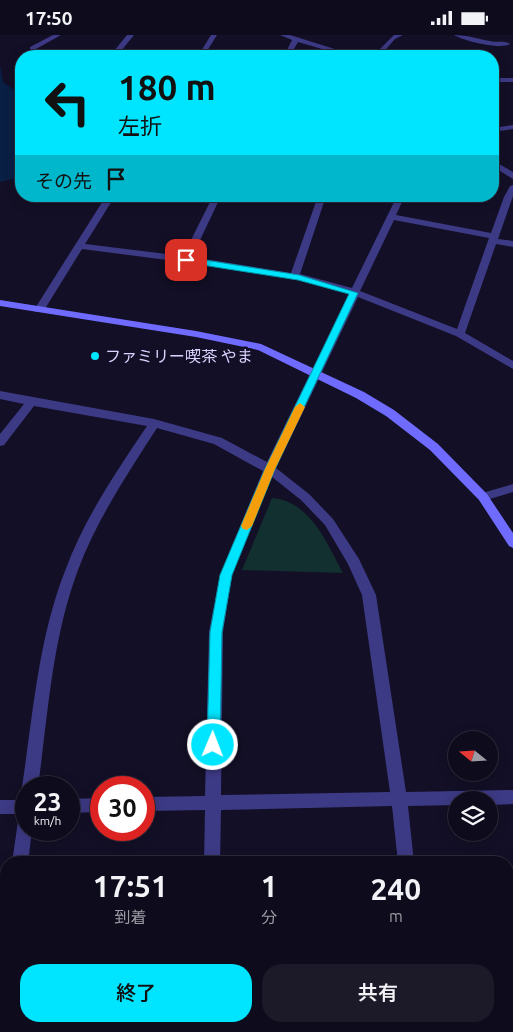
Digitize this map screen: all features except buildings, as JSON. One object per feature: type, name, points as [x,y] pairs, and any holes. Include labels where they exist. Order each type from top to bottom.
[{"type":"street","points":[[32,50],[32,48],[58,35]]},
{"type":"street","points":[[118,50],[131,35]]},
{"type":"street","points":[[205,50],[214,35]]},
{"type":"street","points":[[283,35],[333,50]]},
{"type":"street","points":[[382,50],[400,35]]},
{"type":"street","points":[[457,35],[492,45],[511,43]]},
{"type":"street","points":[[290,50],[296,39]]},
{"type":"street","points":[[499,80],[513,80]]},
{"type":"street","points":[[499,129],[513,127]]},
{"type":"street","points":[[499,167],[513,176]]},
{"type":"street","points":[[460,334],[513,188]]},
{"type":"street","points":[[39,310],[107,202]]},
{"type":"street","points":[[186,260],[214,202]]},
{"type":"street","points":[[294,277],[320,202]]},
{"type":"street","points":[[212,856],[216,632],[226,575],[270,469],[398,202]]},
{"type":"street","points":[[390,217],[494,238],[513,244]]},
{"type":"street","points":[[80,246],[294,277],[354,293],[397,307],[460,334],[513,367]]},
{"type":"street","points":[[0,303],[196,334],[261,347],[360,395],[390,413],[434,447],[483,497],[513,543]]},
{"type":"street","points":[[0,395],[154,423],[218,441],[270,469],[305,497],[329,523],[354,561],[369,595],[399,798],[405,856]]},
{"type":"street","points":[[0,443],[31,402]]},
{"type":"street","points":[[32,776],[54,627],[71,571],[91,527],[105,502],[154,423]]},
{"type":"street","points":[[483,497],[513,488]]},
{"type":"street","points":[[155,804],[513,797]]},
{"type":"street","points":[[0,807],[15,807]]},
{"type":"street","points":[[21,856],[23,841]]},
{"type":"green space","points":[[272,498],[285,501],[307,515],[324,537],[343,573],[242,570]]},
{"type":"water","points":[[0,65],[3,82],[15,91],[15,178],[0,182]]},
{"type":"slow traffic","points":[[247,526],[270,469],[300,407]]},
{"type":"place","name":"ファミリー喫茶 やま","points":[[95,356]]},
{"type":"route","points":[[186,260],[299,277],[354,293],[270,469],[226,575],[216,632],[213,745]]}]
